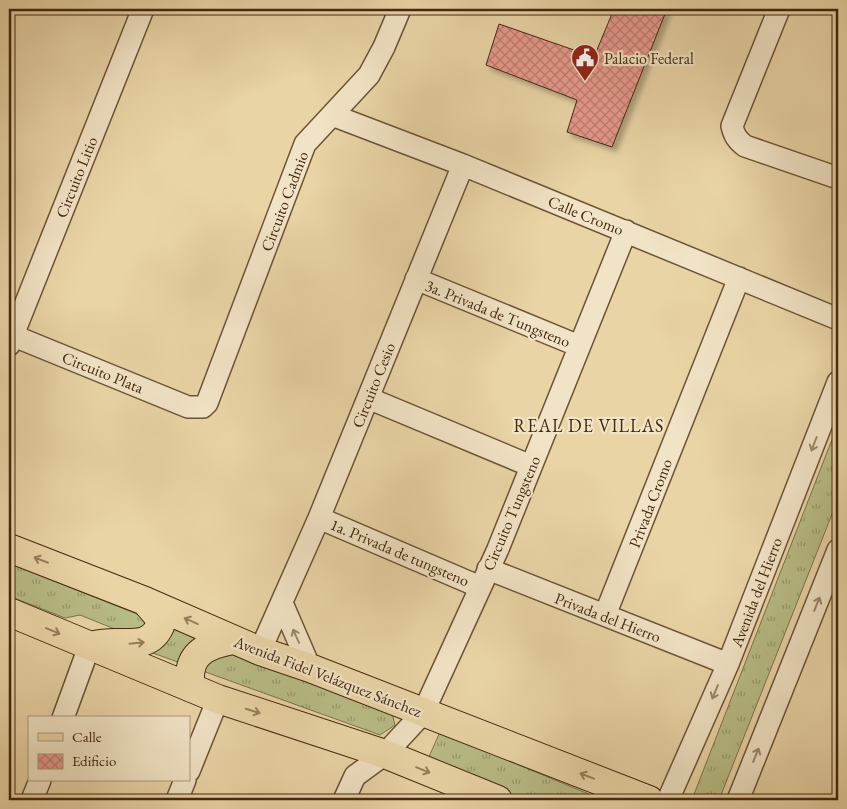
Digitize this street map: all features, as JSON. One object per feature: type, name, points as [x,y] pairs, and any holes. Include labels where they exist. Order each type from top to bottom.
[{"type":"main road","name":"Avenida Fidel Velázquez Sánchez","points":[[9,548],[145,601],[260,651],[310,668],[649,800]]},
{"type":"main road","points":[[89,646],[106,642],[140,644],[149,640],[157,633],[160,626],[158,616],[145,601]]},
{"type":"main road","points":[[9,612],[218,699],[385,754],[498,800]]},
{"type":"main road","points":[[190,688],[189,670],[198,655],[214,643],[233,640]]},
{"type":"street","name":"Circuito Litio","points":[[10,338],[143,9]]},
{"type":"street","name":"Circuito Cadmio","points":[[198,408],[207,403],[305,144],[369,76],[400,9]]},
{"type":"street","points":[[779,9],[732,126],[734,134],[745,146],[838,178]]},
{"type":"street","name":"Calle Cromo","points":[[332,115],[463,165],[838,318]]},
{"type":"street","name":"Circuito Cesio","points":[[260,651],[319,518],[463,165]]},
{"type":"street","name":"Circuito Tungsteno","points":[[344,800],[355,776],[385,754],[422,713],[484,578],[626,232]]},
{"type":"street","name":"Privada Cromo","points":[[605,615],[739,278]]},
{"type":"street","name":"3a. Privada de Tungsteno","points":[[416,280],[579,346]]},
{"type":"street","name":"Circuito Plata","points":[[10,338],[188,407],[198,408]]},
{"type":"street","name":"Avenida del Hierro","points":[[668,800],[728,664],[838,382]]},
{"type":"street","points":[[368,398],[531,466]]},
{"type":"street","name":"1a. Privada de tungsteno","points":[[319,518],[484,578]]},
{"type":"street","points":[[738,800],[838,550]]},
{"type":"street","name":"Privada del Hierro","points":[[484,578],[605,615],[728,664]]},
{"type":"street","points":[[282,604],[310,668]]},
{"type":"street","points":[[64,716],[89,646]]},
{"type":"street","points":[[190,768],[218,699]]},
{"type":"street","points":[[32,800],[39,782]]},
{"type":"street","points":[[177,800],[184,782]]},
{"type":"green space","points":[[838,424],[838,499],[719,800],[693,797]]},
{"type":"green space","points":[[9,563],[142,616],[147,632],[137,638],[80,615],[65,618],[9,596]]},
{"type":"green space","points":[[170,625],[391,709],[395,725],[380,735],[150,652]]},
{"type":"green space","points":[[440,732],[603,800],[520,800],[427,761]]},
{"type":"building","name":"Palacio Federal","points":[[614,9],[667,9],[612,147],[567,132],[577,100],[486,65],[499,24],[594,57]]},
{"type":"place","name":"Palacio Federal","points":[[585,82]]},
{"type":"district","name":"REAL DE VILLAS","points":[[589,426]]}]
